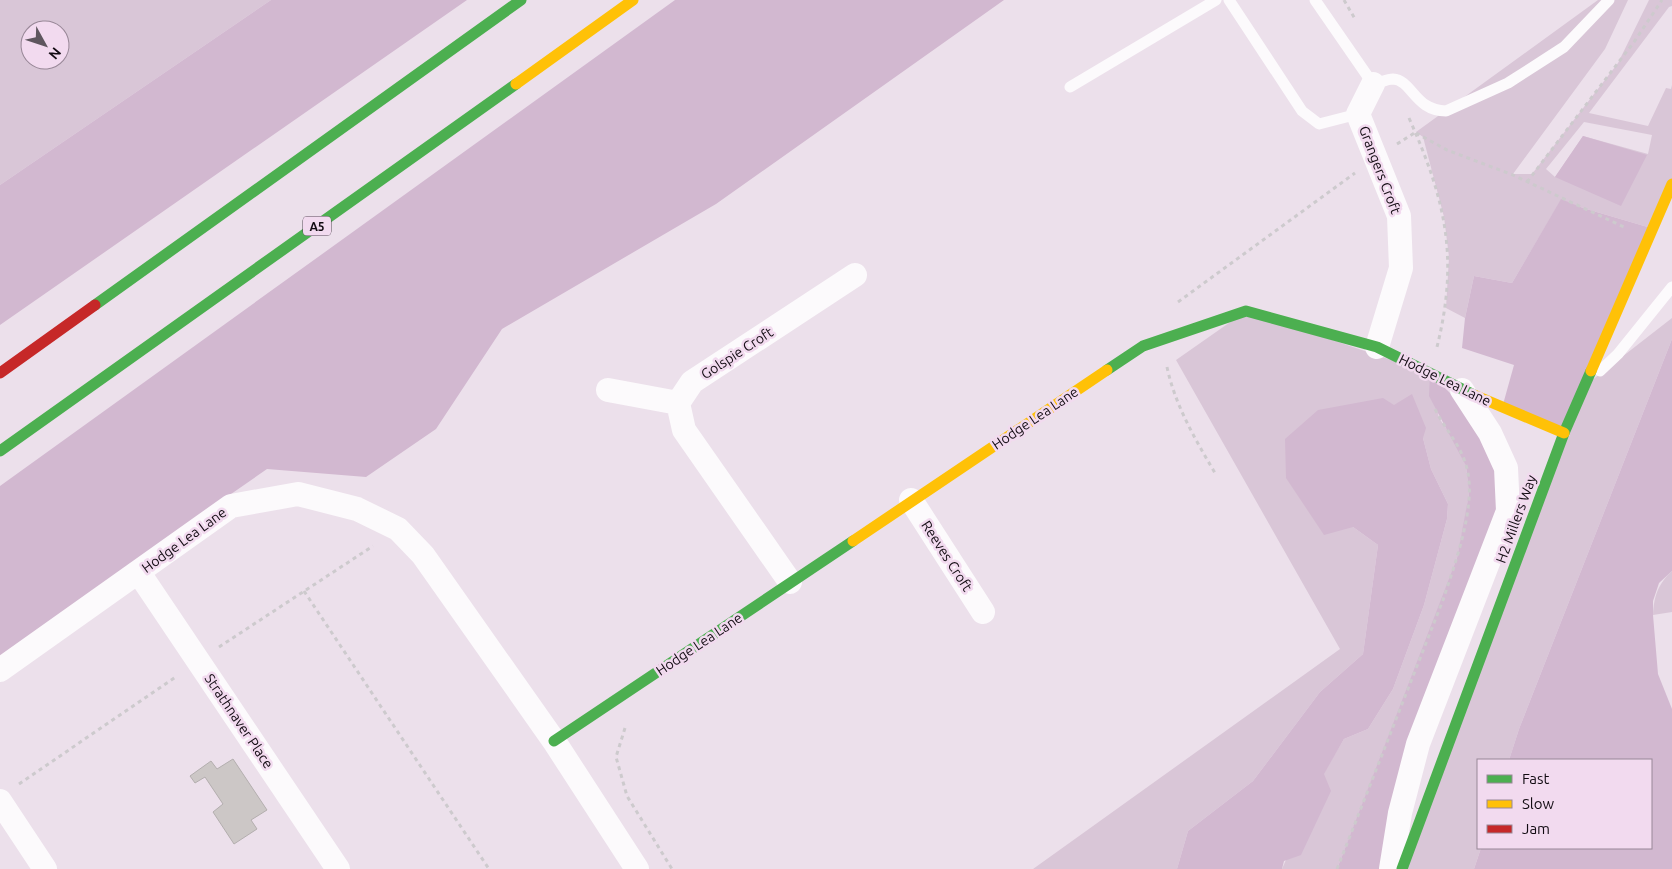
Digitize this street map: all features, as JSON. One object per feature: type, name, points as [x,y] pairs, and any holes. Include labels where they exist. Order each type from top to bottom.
[{"type":"main road","points":[[0,373],[522,0]]},
{"type":"main road","name":"A5","points":[[0,451],[633,0]]},
{"type":"main road","name":"H2 Millers Way","points":[[1402,869],[1564,433],[1672,184]]},
{"type":"main road","name":"Hodge Lea Lane","points":[[554,741],[1143,346],[1246,311],[1378,347],[1462,390],[1564,433]]},
{"type":"street","name":"Grangers Croft","points":[[1373,84],[1358,114],[1399,216],[1401,268],[1378,347]]},
{"type":"street","name":"Golspie Croft","points":[[678,403],[692,382],[855,275]]},
{"type":"street","points":[[608,390],[678,403],[684,430],[790,582]]},
{"type":"street","points":[[1391,869],[1400,812],[1418,744],[1508,511],[1506,468],[1490,433],[1462,390]]},
{"type":"street","name":"Hodge Lea Lane","points":[[0,670],[231,506],[298,494],[357,508],[398,529],[423,555],[554,741],[637,869]]},
{"type":"street","name":"Reeves Croft","points":[[911,500],[983,612]]},
{"type":"street","name":"Strathnaver Place","points":[[139,573],[338,869]]},
{"type":"street","points":[[0,801],[45,869]]},
{"type":"lane","points":[[1070,87],[1216,0]]},
{"type":"lane","points":[[1229,0],[1302,111],[1319,124],[1358,114]]},
{"type":"lane","points":[[1315,0],[1373,84],[1392,79],[1401,81],[1421,104],[1435,111],[1446,111],[1500,87],[1564,47],[1609,0]]},
{"type":"lane","points":[[1582,388],[1618,354],[1672,287]]},
{"type":"path","points":[[1527,182],[1634,42],[1662,0]]},
{"type":"path","points":[[1337,869],[1443,600],[1457,558],[1469,494],[1466,466],[1429,396],[1430,373],[1446,308],[1449,257],[1444,217],[1427,157],[1416,132],[1448,150],[1527,182],[1583,208]]},
{"type":"path","points":[[1168,338],[1166,363],[1171,386],[1194,437],[1215,473]]},
{"type":"path","points":[[304,591],[488,869]]},
{"type":"shaded area","points":[[0,0],[271,0],[0,185]]},
{"type":"shaded area","points":[[271,0],[467,0],[0,325],[0,185]]},
{"type":"shaded area","points":[[675,0],[1004,0],[716,204],[502,329],[436,429],[366,477],[267,469],[136,560],[0,665],[0,486]]},
{"type":"shaded area","points":[[1598,0],[1628,0],[1605,49],[1513,174],[1532,174],[1618,63],[1649,0],[1672,0],[1672,6],[1669,7],[1589,113],[1648,126],[1666,88],[1671,89],[1672,85],[1672,184],[1651,228],[1561,200],[1512,283],[1474,276],[1465,318],[1446,308],[1449,257],[1444,217],[1423,137],[1416,132]],"holes":[[[1584,122],[1652,135],[1648,154],[1583,136],[1555,177],[1546,169]]]},
{"type":"shaded area","points":[[1583,136],[1647,155],[1621,206],[1555,177]]},
{"type":"shaded area","points":[[1561,199],[1583,208],[1651,228],[1564,433],[1502,408],[1514,365],[1462,348],[1465,318],[1474,276],[1512,283]]},
{"type":"shaded area","points":[[1246,311],[1430,373],[1439,418],[1455,441],[1466,466],[1469,494],[1457,558],[1439,609],[1337,869],[1282,869],[1323,774],[1344,739],[1368,729],[1393,689],[1424,605],[1447,519],[1448,504],[1431,469],[1423,438],[1353,527],[1378,545],[1363,654],[1320,692],[1253,781],[1188,831],[1177,869],[1033,869],[1340,649],[1176,360]]},
{"type":"shaded area","points":[[1672,318],[1672,339],[1519,729],[1509,759],[1477,759],[1477,849],[1481,849],[1474,869],[1402,869],[1582,388]]},
{"type":"shaded area","points":[[1672,339],[1672,571],[1659,583],[1653,601],[1653,615],[1658,674],[1672,709],[1672,869],[1474,869],[1481,849],[1652,849],[1652,759],[1509,759],[1519,729]]},
{"type":"shaded area","points":[[1430,373],[1490,433],[1508,511],[1472,602],[1391,869],[1337,869],[1457,558],[1469,494],[1466,466],[1429,396]]},
{"type":"shaded area","points":[[1412,394],[1426,428],[1423,438],[1431,469],[1448,504],[1447,519],[1424,605],[1393,689],[1368,729],[1344,739],[1324,774],[1331,791],[1301,855],[1284,861],[1282,869],[1177,869],[1188,831],[1253,781],[1320,692],[1363,654],[1378,545],[1353,527],[1324,535],[1286,478],[1285,439],[1318,410],[1383,398],[1394,405]]},
{"type":"shaded area","points":[[1672,571],[1672,612],[1653,615],[1654,602],[1658,591],[1663,581]]},
{"type":"building","points":[[233,759],[267,810],[251,820],[257,829],[234,844],[213,812],[223,804],[205,777],[195,783],[190,776],[211,761],[217,769]]},
{"type":"traffic: fast","points":[[95,305],[521,0]]},
{"type":"traffic: fast","points":[[0,451],[516,84]]},
{"type":"traffic: fast","points":[[1107,370],[1143,346],[1246,311],[1377,347],[1474,395]]},
{"type":"traffic: fast","points":[[1402,869],[1564,433],[1591,371]]},
{"type":"traffic: fast","points":[[554,741],[853,541]]},
{"type":"traffic: slow","points":[[516,84],[633,0]]},
{"type":"traffic: slow","points":[[1591,371],[1672,184]]},
{"type":"traffic: slow","points":[[853,541],[1107,370]]},
{"type":"traffic: slow","points":[[1474,395],[1564,433]]},
{"type":"traffic: jam","points":[[0,373],[95,305]]}]
